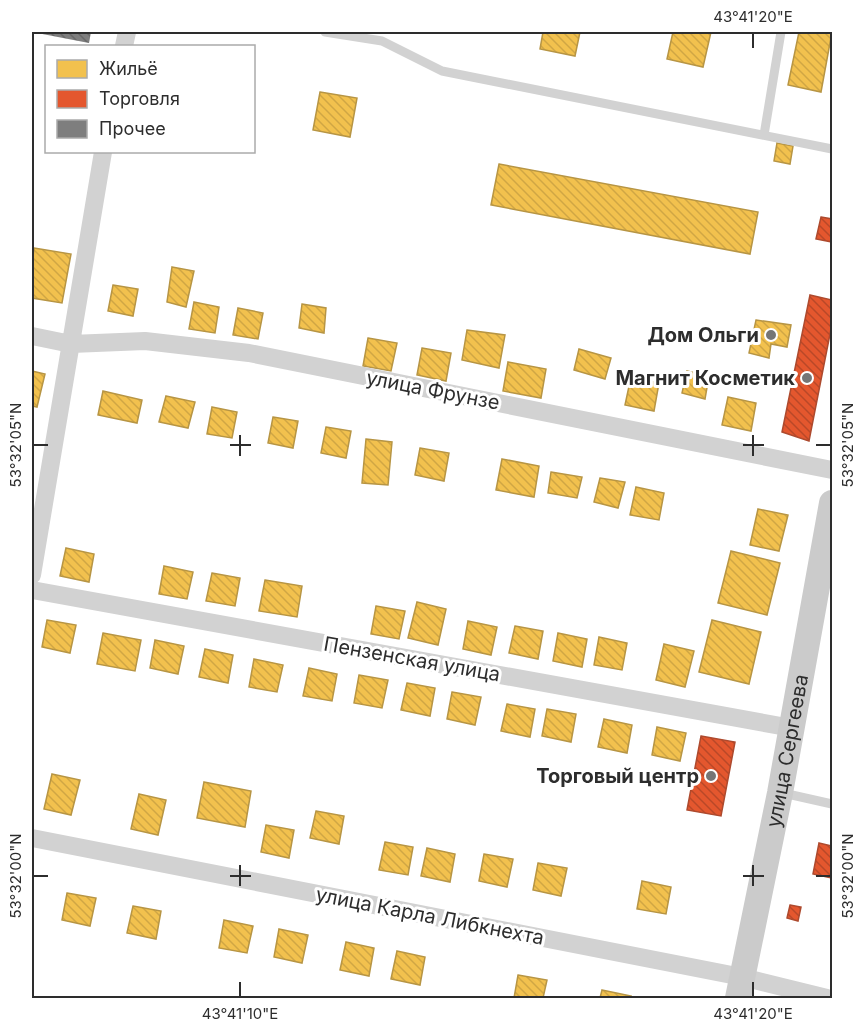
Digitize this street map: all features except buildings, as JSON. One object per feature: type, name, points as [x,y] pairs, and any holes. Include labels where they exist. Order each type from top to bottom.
[{"type":"main road","name":"улица Сергеева","points":[[740,988],[780,793],[832,503]]},
{"type":"street","points":[[32,575],[103,153]]},
{"type":"street","name":"улица Фрунзе","points":[[32,336],[71,344],[145,341],[249,353],[832,470]]},
{"type":"street","name":"Пензенская улица","points":[[32,590],[792,728]]},
{"type":"street","name":"улица Карла Либкнехта","points":[[32,838],[740,988],[827,999]]},
{"type":"lane","points":[[330,32],[382,41],[442,71],[832,149]]},
{"type":"lane","points":[[764,135],[781,32]]},
{"type":"lane","points":[[780,793],[832,804]]},
{"type":"place","name":"Дом Ольги","points":[[771,335]]},
{"type":"place","name":"Магнит Косметик","points":[[807,378]]},
{"type":"place","name":"Торговый центр","points":[[711,776]]}]
